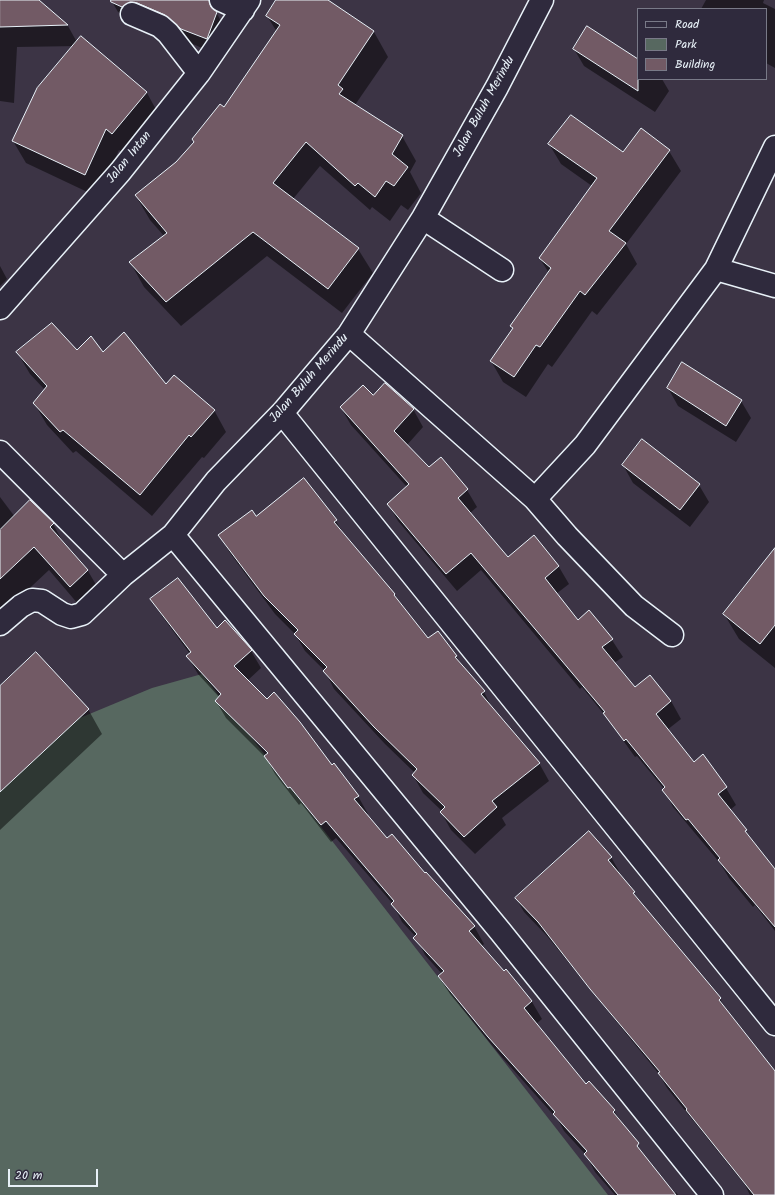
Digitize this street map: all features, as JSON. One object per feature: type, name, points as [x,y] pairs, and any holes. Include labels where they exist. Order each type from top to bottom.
[{"type":"street","points":[[221,0],[246,5]]},
{"type":"street","name":"Jalan Buluh Merindu","points":[[0,624],[21,606],[32,600],[42,600],[62,614],[71,617],[82,614],[123,575],[174,535],[216,481],[282,414],[349,334],[423,218],[496,87],[542,0]]},
{"type":"street","name":"Jalan Intan","points":[[0,308],[120,172],[199,73],[246,5]]},
{"type":"street","points":[[132,14],[160,26],[168,33],[199,73]]},
{"type":"street","points":[[535,499],[585,445],[716,270],[775,147]]},
{"type":"street","points":[[423,218],[502,270]]},
{"type":"street","points":[[716,270],[775,286]]},
{"type":"street","points":[[349,334],[535,499],[567,536],[634,606],[672,635]]},
{"type":"street","points":[[282,414],[775,1024]]},
{"type":"street","points":[[0,452],[123,575]]},
{"type":"street","points":[[174,535],[500,930],[712,1195]]},
{"type":"green space","points":[[202,674],[608,1195],[0,1195],[0,754],[22,742],[152,688]]},
{"type":"building","points":[[0,0],[39,0],[68,25],[0,27]]},
{"type":"building","points":[[111,0],[209,0],[211,7],[217,12],[207,39],[181,29],[165,15],[137,3],[130,2],[122,7],[111,2]]},
{"type":"building","points":[[276,0],[328,0],[374,31],[338,85],[343,89],[339,94],[403,135],[392,154],[408,167],[394,186],[386,181],[375,197],[358,183],[355,186],[306,142],[273,183],[359,248],[328,289],[253,232],[166,302],[129,262],[167,233],[135,195],[176,162],[194,142],[192,139],[220,104],[224,107],[280,25],[266,16]]},
{"type":"building","points":[[587,26],[637,58],[638,91],[573,49]]},
{"type":"building","points":[[81,36],[147,92],[112,134],[106,129],[85,175],[12,141],[37,88]]},
{"type":"building","points":[[571,115],[623,152],[641,128],[670,150],[609,231],[626,243],[585,295],[580,291],[540,347],[536,345],[514,377],[490,361],[513,328],[510,326],[551,268],[539,258],[597,178],[548,144]]},
{"type":"building","points":[[52,323],[77,350],[91,336],[103,352],[124,332],[166,384],[174,375],[215,410],[191,437],[189,435],[140,495],[63,430],[60,432],[33,403],[47,386],[16,352]]},
{"type":"building","points":[[682,362],[742,400],[726,426],[667,388]]},
{"type":"building","points":[[385,383],[414,409],[394,431],[429,467],[441,457],[468,489],[458,498],[508,557],[534,535],[559,566],[545,578],[578,620],[589,610],[613,639],[602,647],[635,687],[650,675],[671,701],[656,714],[694,762],[703,754],[727,787],[718,794],[747,830],[745,831],[775,869],[775,927],[718,860],[720,858],[688,819],[686,820],[662,790],[665,787],[626,739],[624,741],[603,713],[605,712],[471,553],[446,574],[387,504],[409,484],[340,407],[363,385],[373,395]]},
{"type":"building","points":[[642,439],[700,484],[680,510],[622,465]]},
{"type":"building","points":[[304,478],[337,520],[334,522],[395,594],[394,595],[428,638],[438,631],[457,656],[455,657],[485,691],[481,694],[540,763],[492,801],[497,807],[464,837],[440,812],[445,807],[412,775],[417,769],[374,727],[323,671],[327,667],[294,634],[298,630],[264,596],[218,535],[252,510],[256,516]]},
{"type":"building","points":[[30,500],[54,523],[50,527],[88,570],[70,587],[34,547],[0,579],[0,530]]},
{"type":"building","points":[[775,548],[775,625],[760,644],[723,614]]},
{"type":"building","points":[[178,578],[217,628],[225,620],[252,650],[234,666],[267,699],[274,692],[300,722],[332,765],[334,763],[359,796],[354,799],[387,838],[392,834],[425,873],[426,872],[475,926],[469,931],[504,971],[506,969],[532,1001],[524,1008],[586,1084],[589,1081],[615,1110],[613,1112],[639,1143],[637,1146],[676,1195],[618,1195],[584,1154],[587,1151],[553,1114],[555,1112],[488,1037],[438,976],[444,971],[413,938],[417,934],[391,904],[394,901],[326,821],[321,825],[290,787],[288,788],[264,756],[268,753],[215,701],[221,694],[186,656],[191,652],[150,599]]},
{"type":"building","points":[[36,652],[89,709],[0,792],[0,686]]},
{"type":"building","points":[[589,831],[612,857],[608,860],[635,892],[633,893],[721,998],[719,1000],[775,1071],[775,1195],[754,1195],[686,1110],[687,1109],[658,1073],[660,1072],[590,989],[538,922],[515,898]]}]
